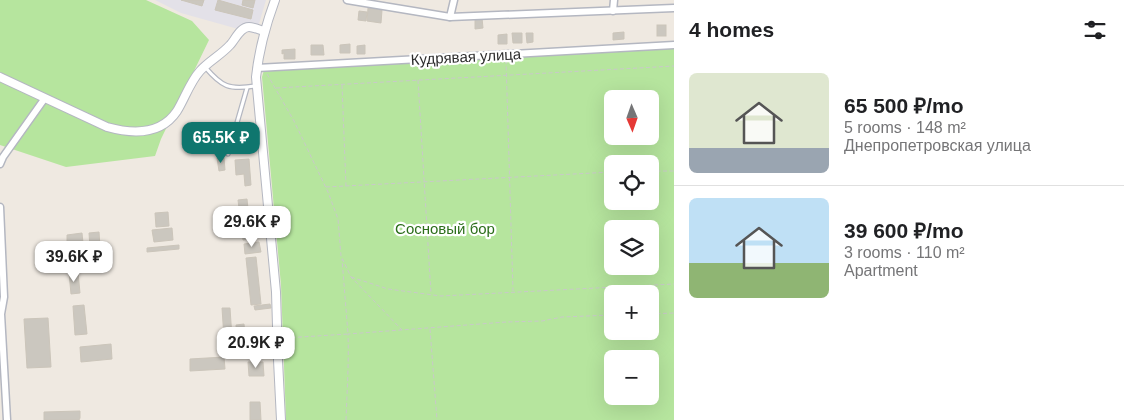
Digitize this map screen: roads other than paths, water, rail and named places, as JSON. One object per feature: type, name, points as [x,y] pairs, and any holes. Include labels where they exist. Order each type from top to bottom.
[{"type":"street","points":[[275,0],[264,31],[256,77],[276,292],[281,420]]},
{"type":"street","points":[[347,0],[450,17],[674,8]]},
{"type":"street","points":[[450,17],[454,0]]},
{"type":"street","points":[[613,11],[614,0]]},
{"type":"street","points":[[0,78],[107,127],[123,131],[151,130],[162,125],[176,112],[190,86],[204,66],[226,49],[243,29],[249,27],[264,31]]},
{"type":"street","name":"Кудрявая улица","points":[[257,68],[674,45]]},
{"type":"street","points":[[0,164],[45,98]]},
{"type":"street","points":[[0,208],[4,297],[0,314],[7,420]]},
{"type":"lane","points":[[204,66],[228,88],[257,86]]},
{"type":"lane","points":[[228,154],[247,88]]},
{"type":"park label","name":"Сосновый бор","points":[[445,229]]}]
